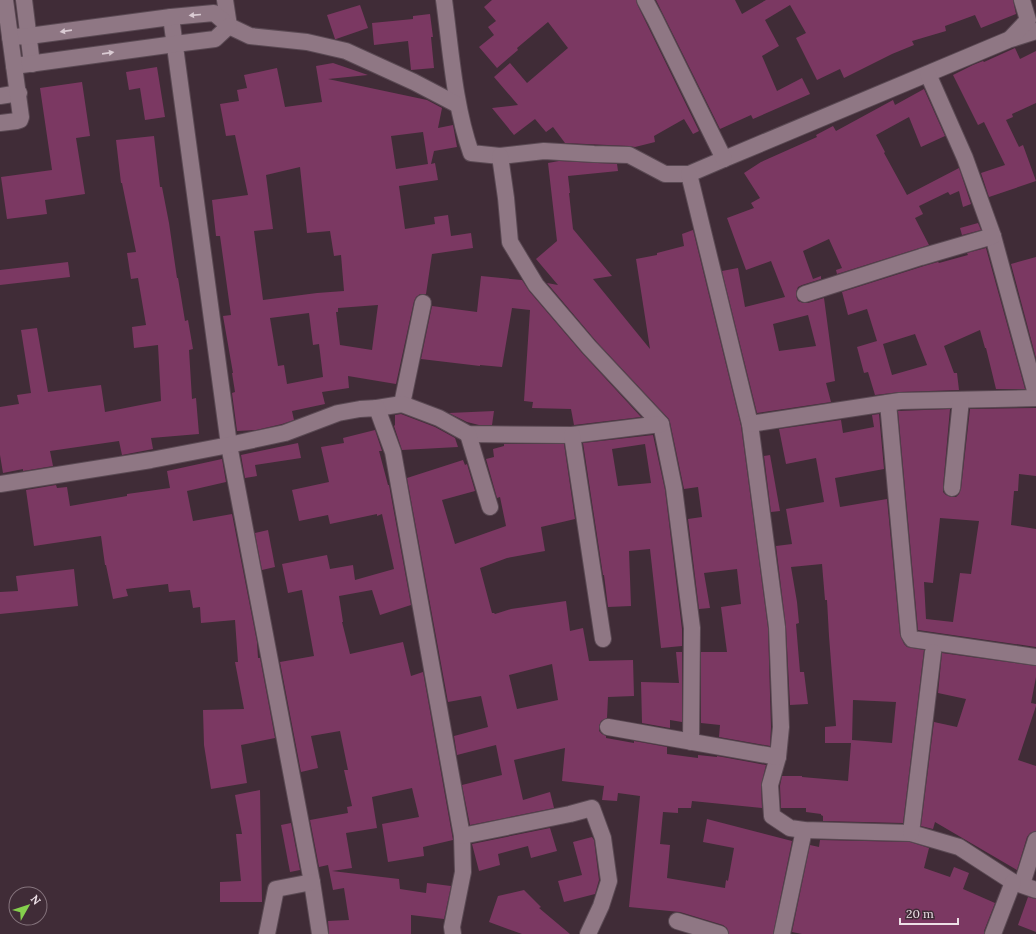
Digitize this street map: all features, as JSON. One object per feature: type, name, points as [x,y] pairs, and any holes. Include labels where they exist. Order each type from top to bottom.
[{"type":"street","points":[[0,124],[20,120],[21,117],[5,0]]},
{"type":"street","points":[[24,0],[32,64]]},
{"type":"street","points":[[226,0],[229,26]]},
{"type":"street","points":[[444,0],[458,105],[471,153],[500,156],[544,151],[629,155],[665,174],[689,174],[1008,40],[1036,31]]},
{"type":"street","points":[[645,0],[656,19],[724,158]]},
{"type":"street","points":[[1008,40],[1028,20],[1022,0]]},
{"type":"street","points":[[10,37],[29,36],[171,17],[214,13],[229,26],[250,36],[307,42],[346,51],[414,82],[458,105]]},
{"type":"street","points":[[171,17],[229,445],[312,882],[320,934]]},
{"type":"street","points":[[14,66],[215,40],[229,26]]},
{"type":"street","points":[[928,74],[965,158],[993,236],[1036,394]]},
{"type":"street","points":[[0,96],[18,94]]},
{"type":"street","points":[[500,156],[510,242],[536,285],[589,347],[661,424],[674,488],[692,628],[691,742]]},
{"type":"street","points":[[689,174],[750,424],[777,627],[781,728],[778,756],[770,784],[772,816],[790,828],[804,830],[911,833],[959,847],[1024,885]]},
{"type":"street","points":[[805,294],[993,236]]},
{"type":"street","points":[[402,404],[423,303]]},
{"type":"street","points":[[750,424],[900,401],[1036,398]]},
{"type":"street","points":[[952,488],[961,400]]},
{"type":"street","points":[[888,403],[910,637],[912,639],[1036,657]]},
{"type":"street","points":[[0,484],[151,460],[229,445],[285,433],[338,413],[402,404],[440,418],[468,434],[572,435],[661,424]]},
{"type":"street","points":[[377,408],[393,452],[462,836],[464,872],[452,927],[453,934]]},
{"type":"street","points":[[468,434],[490,507]]},
{"type":"street","points":[[572,435],[603,639]]},
{"type":"street","points":[[911,833],[933,652]]},
{"type":"street","points":[[608,727],[778,756]]},
{"type":"street","points":[[462,836],[570,814],[592,808],[603,838],[609,881],[601,906],[588,934]]},
{"type":"street","points":[[782,934],[804,830]]},
{"type":"street","points":[[993,934],[1024,885],[1036,840]]},
{"type":"street","points":[[267,934],[276,889],[312,882]]},
{"type":"street","points":[[677,921],[720,934]]},
{"type":"building","points":[[492,0],[636,0],[699,131],[693,134],[684,119],[654,136],[655,142],[635,147],[565,143],[553,127],[546,132],[535,119],[514,135],[492,108],[518,105],[494,77],[510,63],[527,83],[568,48],[548,22],[517,48],[518,50],[497,68],[479,47],[494,35],[488,27],[496,21],[484,7]]},
{"type":"building","points":[[656,0],[735,0],[742,14],[766,0],[1013,0],[1016,14],[981,28],[975,15],[945,26],[946,31],[912,41],[914,45],[892,54],[844,78],[840,69],[817,80],[796,38],[806,33],[790,5],[765,20],[779,46],[762,56],[777,91],[802,78],[810,94],[753,119],[751,115],[720,129]]},
{"type":"building","points":[[360,5],[368,28],[335,39],[327,15]]},
{"type":"building","points":[[430,14],[433,37],[431,37],[434,68],[411,70],[408,41],[374,45],[372,23],[413,19],[413,16]]},
{"type":"building","points":[[1015,48],[1020,59],[1036,51],[1036,103],[1012,114],[1013,117],[1006,120],[1019,147],[1023,145],[1036,181],[989,197],[981,173],[1005,165],[984,122],[978,125],[953,75]]},
{"type":"building","points":[[333,63],[368,75],[328,79],[427,100],[442,108],[438,128],[453,125],[457,147],[434,151],[431,164],[435,163],[438,180],[399,186],[405,229],[435,224],[434,217],[448,215],[451,236],[471,233],[473,248],[432,254],[426,294],[420,294],[414,301],[396,384],[348,376],[349,388],[322,392],[325,404],[292,411],[294,420],[256,430],[237,431],[232,393],[235,392],[233,373],[223,316],[231,315],[220,236],[216,236],[212,200],[248,195],[235,135],[226,136],[220,104],[239,101],[237,90],[247,88],[244,75],[277,68],[285,107],[322,102],[316,66]],"holes":[[[423,132],[428,164],[396,169],[391,136]],[[300,167],[307,233],[330,231],[334,256],[341,255],[344,291],[263,300],[254,231],[273,229],[266,175]],[[378,305],[372,350],[340,345],[336,312],[338,312],[338,308]],[[309,313],[313,345],[319,344],[323,377],[287,384],[284,365],[278,366],[270,318]]]},
{"type":"building","points":[[157,67],[165,117],[145,120],[140,88],[129,90],[126,72]]},
{"type":"building","points":[[82,82],[90,136],[76,138],[85,194],[45,200],[47,214],[7,219],[1,177],[52,170],[40,88]]},
{"type":"building","points":[[924,89],[945,136],[921,147],[909,117],[876,135],[907,195],[959,168],[971,204],[963,207],[959,191],[950,195],[948,192],[919,206],[923,214],[915,218],[929,245],[837,274],[836,270],[842,268],[829,239],[803,251],[813,279],[821,276],[821,279],[798,287],[796,296],[798,301],[803,303],[824,298],[835,381],[826,383],[831,402],[757,413],[722,271],[738,268],[745,307],[785,297],[771,261],[746,270],[727,218],[754,208],[751,203],[760,198],[744,173],[761,162],[817,137],[816,135],[833,126],[836,131],[893,100],[895,105]],"holes":[[[808,315],[816,346],[779,351],[773,324]]]},
{"type":"building","points":[[154,136],[160,187],[162,187],[169,223],[185,321],[188,320],[193,349],[189,350],[192,399],[196,398],[199,434],[151,438],[153,449],[122,455],[119,441],[50,451],[53,466],[3,473],[0,455],[0,407],[19,404],[17,395],[31,393],[21,330],[37,328],[48,392],[101,385],[105,412],[161,401],[158,345],[134,348],[132,327],[146,325],[138,278],[131,279],[127,253],[136,252],[121,183],[116,140]]},
{"type":"building","points":[[559,161],[617,164],[618,171],[568,176],[573,229],[612,276],[593,279],[650,349],[636,259],[657,255],[657,253],[684,246],[682,234],[693,230],[741,426],[768,628],[771,727],[770,746],[719,737],[720,725],[701,723],[701,652],[727,652],[721,607],[741,604],[737,569],[704,573],[710,608],[699,609],[688,519],[702,517],[698,487],[684,489],[669,419],[596,341],[547,283],[558,285],[536,259],[557,241],[548,163]]},
{"type":"building","points":[[978,223],[981,230],[962,235],[960,228]]},
{"type":"building","points":[[986,248],[1025,389],[996,389],[980,330],[944,346],[954,373],[957,373],[959,390],[900,392],[875,395],[868,372],[864,373],[857,347],[877,341],[867,309],[848,315],[842,292],[924,266],[968,255],[967,253]],"holes":[[[915,334],[927,365],[892,375],[883,344]]]},
{"type":"building","points":[[1036,257],[1036,358],[1011,264]]},
{"type":"building","points":[[68,262],[70,277],[0,285],[0,270]]},
{"type":"building","points":[[481,276],[522,280],[529,291],[582,353],[641,417],[574,425],[571,409],[532,408],[533,402],[524,401],[530,310],[512,308],[502,367],[421,359],[432,306],[477,312]]},
{"type":"building","points":[[1036,408],[1036,476],[1019,474],[1018,491],[1014,491],[1011,525],[1036,529],[1036,647],[918,630],[898,411],[950,409],[943,492],[951,497],[956,497],[961,489],[970,409]],"holes":[[[940,518],[979,521],[971,574],[960,573],[953,622],[926,619],[924,582],[933,583]]]},
{"type":"building","points":[[494,411],[492,425],[479,425],[467,422],[449,413]]},
{"type":"building","points":[[401,414],[435,427],[455,438],[458,447],[402,450],[394,426],[395,415]]},
{"type":"building","points":[[879,414],[884,469],[835,478],[840,507],[887,499],[900,635],[907,647],[924,650],[903,823],[823,821],[823,816],[821,814],[806,812],[806,808],[781,808],[780,786],[782,776],[802,776],[848,781],[851,743],[825,743],[825,727],[836,726],[827,600],[825,600],[822,564],[791,567],[799,623],[796,624],[800,672],[804,672],[808,704],[790,705],[786,627],[776,546],[792,544],[786,509],[824,502],[816,458],[786,464],[779,429],[841,420],[843,433],[874,427],[872,415]],"holes":[[[853,700],[896,702],[892,743],[852,740]]]},
{"type":"building","points":[[375,430],[382,451],[379,451],[389,485],[411,605],[380,615],[372,590],[339,596],[342,622],[350,654],[403,642],[411,676],[423,672],[453,840],[423,847],[424,856],[388,862],[382,824],[419,817],[412,788],[372,797],[377,828],[346,833],[352,868],[332,871],[399,879],[400,889],[426,893],[427,883],[451,886],[444,919],[411,915],[411,934],[329,934],[328,921],[349,920],[344,888],[333,890],[328,865],[319,867],[310,820],[348,813],[347,807],[352,806],[344,770],[348,770],[340,731],[311,736],[318,768],[301,772],[280,662],[314,656],[302,590],[288,593],[282,564],[327,555],[330,569],[353,565],[355,580],[394,569],[382,514],[330,524],[328,515],[299,521],[292,490],[329,482],[321,447],[344,443],[343,438]]},
{"type":"building","points":[[653,435],[665,490],[682,629],[682,646],[661,648],[650,549],[629,551],[631,606],[608,607],[583,443]],"holes":[[[645,444],[651,483],[618,486],[612,449]]]},
{"type":"building","points":[[298,443],[301,458],[255,465],[257,476],[245,478],[241,455]]},
{"type":"building","points":[[504,444],[564,444],[575,519],[541,527],[545,551],[507,558],[480,568],[492,613],[495,614],[511,609],[566,601],[570,631],[583,628],[589,661],[633,660],[634,696],[608,697],[607,718],[601,721],[599,726],[599,731],[606,736],[606,738],[667,747],[667,754],[698,758],[698,755],[717,756],[766,765],[761,785],[762,808],[692,801],[691,808],[678,808],[678,813],[663,812],[660,844],[670,845],[667,878],[725,888],[726,880],[728,881],[734,848],[703,842],[707,819],[792,841],[773,934],[729,934],[727,928],[723,925],[680,912],[629,907],[640,796],[618,793],[617,801],[602,800],[604,786],[562,781],[565,748],[514,760],[523,800],[550,792],[554,808],[470,825],[462,785],[502,775],[496,745],[457,755],[454,736],[488,727],[481,696],[448,702],[407,478],[463,460],[465,465],[467,464],[475,491],[442,500],[455,544],[506,526],[500,497],[497,498],[486,459],[494,457],[493,449],[504,446]],"holes":[[[552,664],[558,700],[517,709],[509,675]]]},
{"type":"building","points":[[770,455],[780,511],[771,512],[764,456]]},
{"type":"building","points":[[222,459],[226,482],[187,491],[193,521],[232,514],[257,642],[258,658],[260,658],[275,738],[241,745],[247,783],[211,789],[204,745],[203,710],[244,709],[235,662],[238,662],[235,620],[201,623],[200,607],[193,608],[190,590],[169,592],[168,584],[126,589],[128,596],[113,599],[105,565],[101,536],[34,546],[26,490],[56,485],[57,488],[67,487],[70,506],[127,496],[127,494],[170,488],[167,471]]},
{"type":"building","points":[[268,530],[275,567],[262,570],[255,533]]},
{"type":"building","points":[[74,569],[78,606],[0,614],[0,592],[18,591],[16,576]]},
{"type":"building","points":[[676,652],[682,652],[682,722],[670,720],[670,728],[642,723],[641,682],[679,683]]},
{"type":"building","points":[[942,653],[1036,666],[1036,677],[1031,703],[1036,704],[1036,706],[1018,760],[1036,766],[1036,831],[1030,833],[1027,837],[1017,870],[935,822],[933,829],[921,826],[934,722],[957,727],[966,699],[938,693]]},
{"type":"building","points":[[260,790],[262,902],[220,902],[220,882],[241,881],[236,834],[242,834],[235,795]]},
{"type":"building","points":[[291,823],[300,870],[290,872],[281,825]]},
{"type":"building","points":[[550,828],[557,851],[531,858],[528,846],[498,854],[500,865],[479,871],[472,844]]},
{"type":"building","points":[[592,837],[594,840],[599,880],[595,894],[564,902],[558,881],[582,875],[573,842]]},
{"type":"building","points":[[820,840],[910,842],[929,848],[924,868],[950,877],[954,867],[969,873],[963,889],[995,903],[984,934],[802,934],[792,932],[810,845],[819,847]]},
{"type":"building","points":[[524,890],[541,907],[539,908],[570,934],[522,934],[489,922],[498,896]]},
{"type":"building","points":[[1028,897],[1036,899],[1036,932],[1018,925]]}]
